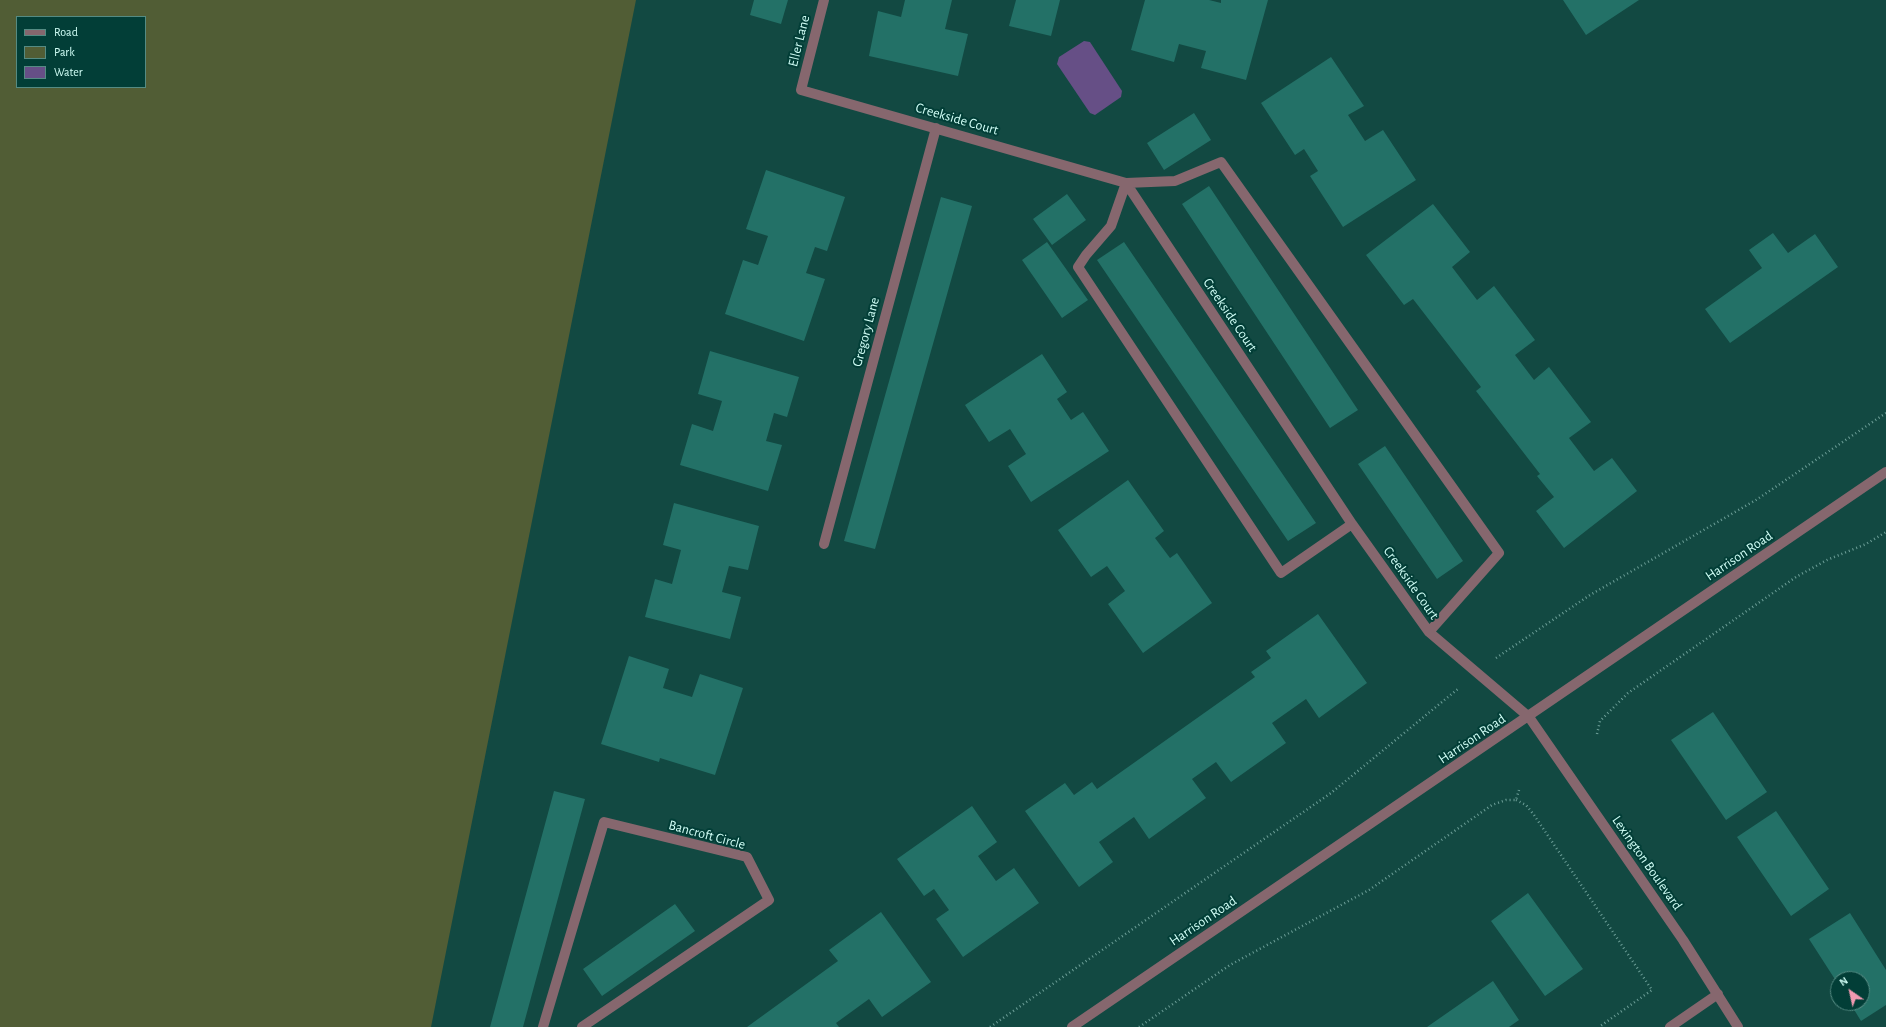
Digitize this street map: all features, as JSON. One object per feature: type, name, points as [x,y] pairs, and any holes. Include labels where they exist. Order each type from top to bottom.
[{"type":"street","name":"Eller Lane","points":[[801,90],[824,0]]},
{"type":"street","name":"Creekside Court","points":[[801,90],[1126,183],[1352,524],[1429,632],[1529,717]]},
{"type":"street","name":"Gregory Lane","points":[[824,544],[936,128]]},
{"type":"street","points":[[1352,524],[1281,573],[1078,267],[1086,255],[1111,226],[1126,183],[1175,181],[1221,162],[1499,552],[1429,632]]},
{"type":"street","name":"Harrison Road","points":[[1072,1027],[1529,717],[1886,472]]},
{"type":"street","name":"Lexington Boulevard","points":[[1529,717],[1718,994],[1738,1027]]},
{"type":"street","name":"Bancroft Circle","points":[[543,1027],[604,822],[746,857],[769,900],[582,1027]]},
{"type":"street","points":[[1670,1027],[1718,994]]},
{"type":"path","points":[[990,1027],[1332,793],[1506,650],[1590,595],[1756,500],[1886,413]]},
{"type":"path","points":[[1597,734],[1600,720],[1634,689],[1796,577],[1827,560],[1866,544],[1886,532]]},
{"type":"path","points":[[1516,800],[1519,790]]},
{"type":"path","points":[[1139,1027],[1230,965],[1369,890],[1492,805],[1506,800],[1516,800],[1526,805],[1534,815],[1652,990],[1599,1027]]},
{"type":"green space","points":[[0,0],[636,0],[431,1027],[0,1027]]},
{"type":"water","points":[[1084,41],[1090,42],[1122,91],[1121,97],[1095,115],[1090,113],[1057,64],[1059,57]]},
{"type":"building","points":[[754,0],[788,0],[781,24],[750,15]]},
{"type":"building","points":[[905,0],[952,0],[945,29],[968,34],[958,76],[869,56],[878,11],[901,17]]},
{"type":"building","points":[[1016,0],[1060,0],[1051,36],[1009,26]]},
{"type":"building","points":[[1145,0],[1209,0],[1221,3],[1221,0],[1268,0],[1246,80],[1201,68],[1206,51],[1179,44],[1174,62],[1131,50]]},
{"type":"building","points":[[1563,0],[1639,0],[1586,35]]},
{"type":"building","points":[[1331,57],[1364,106],[1348,115],[1365,141],[1383,130],[1416,180],[1343,227],[1310,176],[1318,171],[1304,149],[1295,155],[1261,103]]},
{"type":"building","points":[[1194,113],[1211,140],[1164,170],[1147,143]]},
{"type":"building","points":[[766,170],[845,197],[827,251],[815,247],[806,273],[825,279],[804,341],[725,314],[743,260],[758,265],[768,236],[746,229]]},
{"type":"building","points":[[1209,186],[1358,410],[1330,428],[1182,204]]},
{"type":"building","points":[[1067,194],[1086,220],[1052,245],[1033,219]]},
{"type":"building","points":[[941,197],[972,206],[875,549],[844,541]]},
{"type":"building","points":[[1433,204],[1470,252],[1452,267],[1477,300],[1494,286],[1535,340],[1515,355],[1534,380],[1549,367],[1591,422],[1569,438],[1594,471],[1612,458],[1637,491],[1564,548],[1536,511],[1554,497],[1537,476],[1540,474],[1476,391],[1481,387],[1413,299],[1404,305],[1366,255]]},
{"type":"building","points":[[1773,233],[1788,253],[1815,234],[1838,267],[1730,343],[1705,309],[1762,268],[1749,250]]},
{"type":"building","points":[[1047,242],[1088,300],[1062,318],[1022,260]]},
{"type":"building","points":[[1124,242],[1316,523],[1288,541],[1097,260]]},
{"type":"building","points":[[710,351],[799,377],[787,417],[774,413],[766,441],[782,445],[768,491],[680,465],[692,424],[713,431],[722,401],[698,394]]},
{"type":"building","points":[[1042,354],[1067,392],[1057,399],[1071,420],[1083,412],[1109,451],[1031,502],[1008,466],[1026,454],[1010,429],[989,442],[965,405]]},
{"type":"building","points":[[1385,446],[1463,561],[1437,579],[1358,464]]},
{"type":"building","points":[[1128,480],[1164,531],[1155,538],[1170,558],[1177,553],[1212,603],[1143,653],[1108,604],[1125,591],[1107,566],[1091,577],[1058,530]]},
{"type":"building","points":[[674,503],[759,526],[748,570],[729,566],[722,592],[741,597],[730,639],[645,617],[655,579],[672,584],[681,550],[663,545]]},
{"type":"building","points":[[1318,614],[1367,683],[1319,718],[1306,699],[1272,723],[1286,743],[1231,782],[1216,762],[1192,779],[1206,798],[1149,839],[1134,817],[1099,842],[1113,862],[1079,887],[1025,811],[1065,783],[1074,795],[1092,782],[1097,789],[1255,677],[1251,672],[1271,658],[1266,651]]},
{"type":"building","points":[[629,656],[669,669],[663,688],[692,697],[700,674],[743,688],[715,775],[660,758],[659,762],[601,744]]},
{"type":"building","points":[[1713,712],[1767,792],[1726,820],[1671,740]]},
{"type":"building","points":[[554,791],[585,799],[523,1027],[490,1027]]},
{"type":"building","points":[[972,806],[997,842],[978,856],[996,881],[1014,868],[1039,903],[963,957],[936,919],[949,910],[934,889],[924,896],[897,859]]},
{"type":"building","points":[[1776,811],[1829,889],[1791,916],[1737,837]]},
{"type":"building","points":[[1528,893],[1583,969],[1545,996],[1491,921]]},
{"type":"building","points":[[675,904],[695,931],[602,996],[583,969]]},
{"type":"building","points":[[881,912],[931,982],[882,1017],[869,999],[836,1023],[839,1027],[747,1027],[838,961],[829,950]]},
{"type":"building","points":[[1850,913],[1886,970],[1886,1005],[1861,1021],[1855,1011],[1870,1011],[1870,971],[1830,972],[1809,939]]},
{"type":"building","points":[[1493,981],[1519,1020],[1509,1027],[1427,1027]]}]
